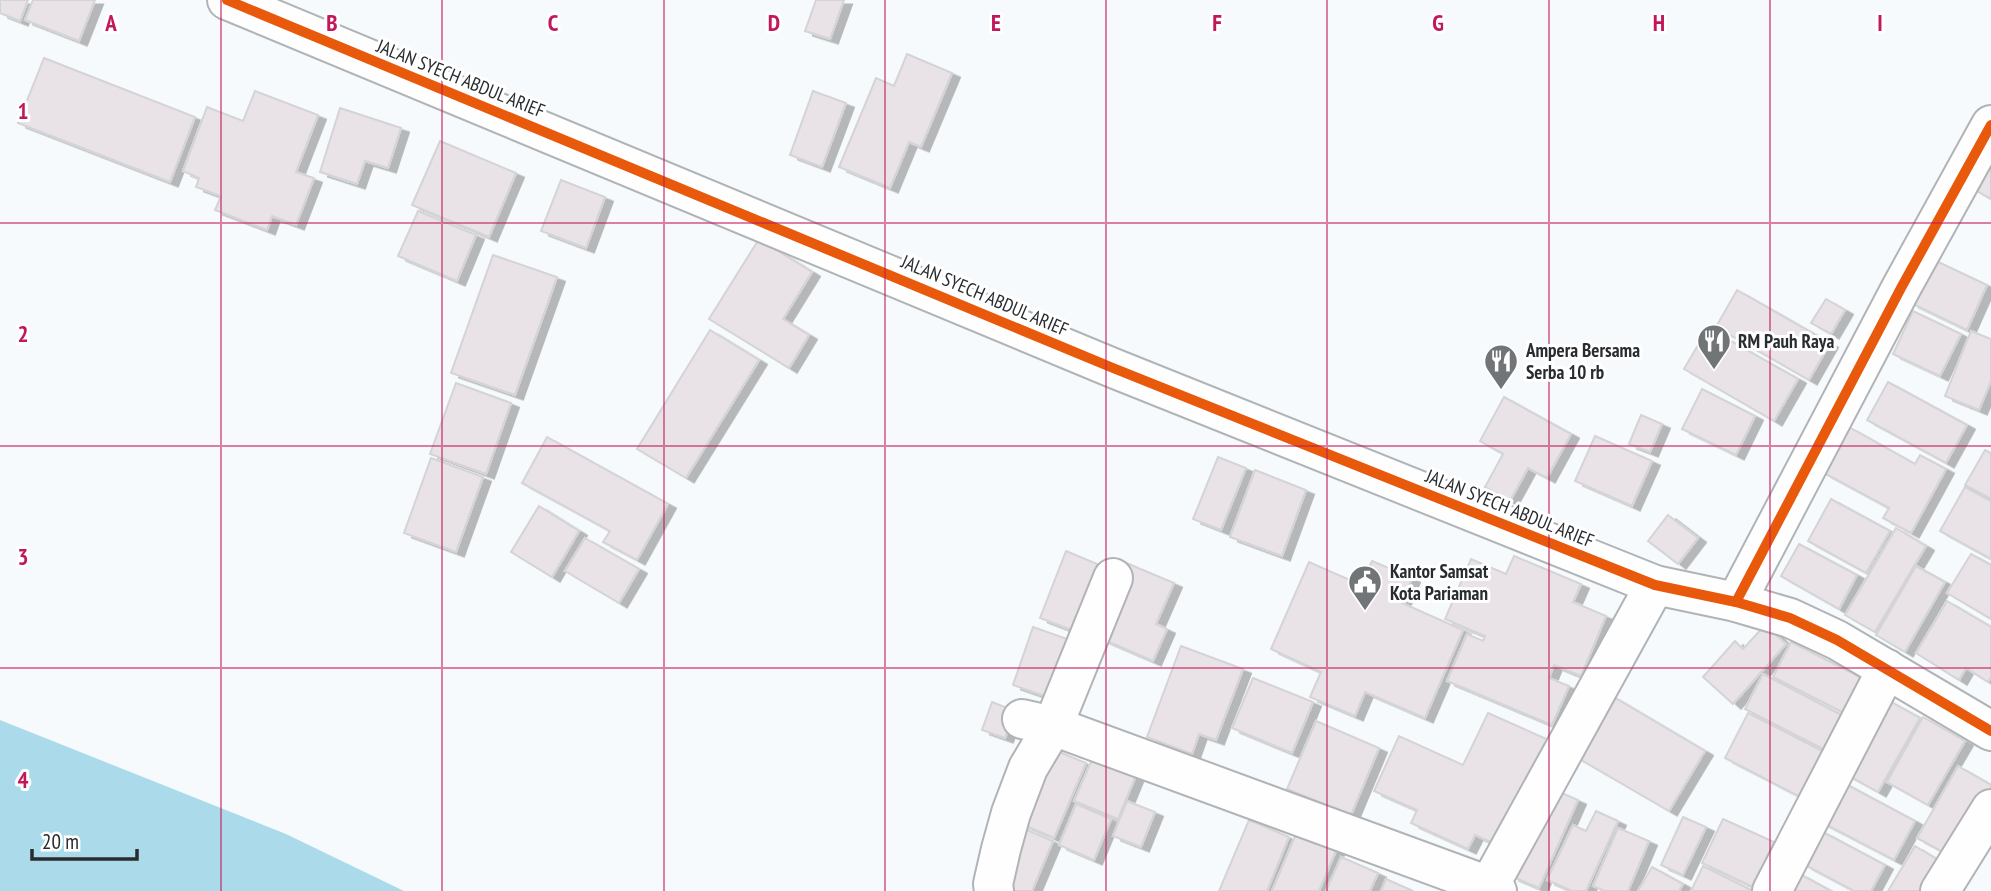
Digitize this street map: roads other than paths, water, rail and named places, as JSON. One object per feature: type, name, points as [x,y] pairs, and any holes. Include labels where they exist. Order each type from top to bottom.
[{"type":"street","name":"JALAN SYECH ABDUL ARIEF","points":[[227,0],[1113,368],[1655,585],[1736,602],[1790,618],[1838,640],[1991,731]]},
{"type":"street","points":[[1736,602],[1901,288],[1991,125]]},
{"type":"street","points":[[994,891],[997,864],[1011,813],[1028,768],[1038,722],[1113,578]]},
{"type":"street","points":[[1038,722],[1493,889],[1655,585]]},
{"type":"street","points":[[1772,891],[1887,669]]},
{"type":"street","points":[[1940,891],[1991,809]]},
{"type":"water","points":[[0,720],[286,834],[404,891],[0,891]]},
{"type":"place","name":"RM Pauh Raya","points":[[1714,371]]},
{"type":"place","name":"Ampera Bersama Serba 10 rb","points":[[1501,391]]},
{"type":"place","name":"Kantor Samsat Kota Pariaman","points":[[1365,612]]}]
